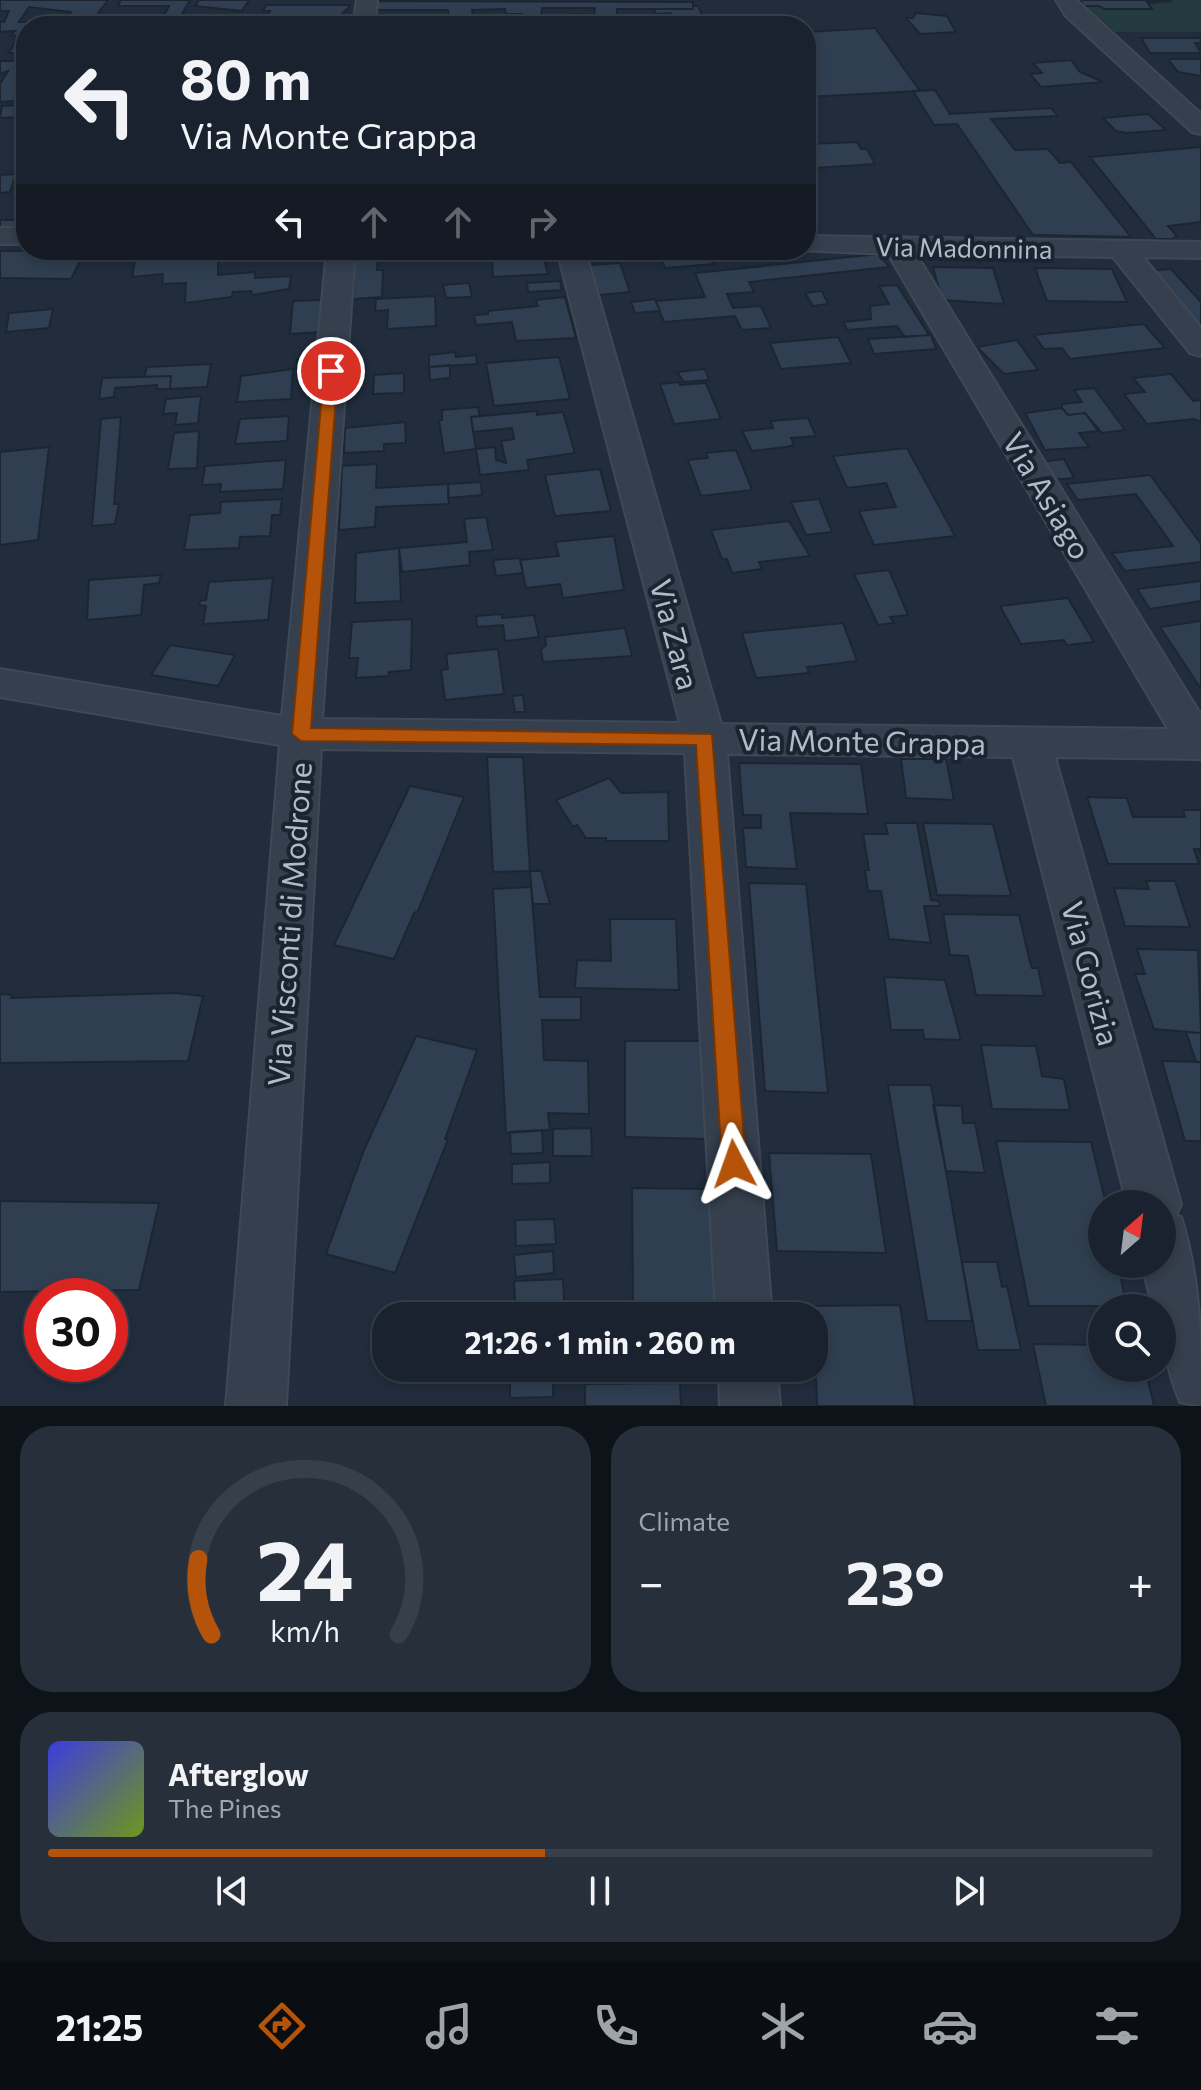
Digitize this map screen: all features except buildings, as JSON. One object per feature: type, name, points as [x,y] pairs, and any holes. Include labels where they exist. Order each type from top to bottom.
[{"type":"street","points":[[1048,0],[1066,0],[1073,12],[1201,127]]},
{"type":"street","name":"Via Madonnina","points":[[816,244],[1201,250]]},
{"type":"street","name":"Via Asiago","points":[[898,247],[1200,744]]},
{"type":"street","points":[[1122,250],[1201,347]]},
{"type":"street","name":"Via Visconti di Modrone","points":[[256,1406],[301,734],[340,260]]},
{"type":"street","name":"Via Zara","points":[[574,260],[705,739],[743,1302]]},
{"type":"street","name":"Via Monte Grappa","points":[[0,683],[301,734],[1200,744]]},
{"type":"street","name":"Via Gorizia","points":[[1030,742],[1150,1190]]},
{"type":"street","points":[[1173,1278],[1201,1381]]},
{"type":"street","points":[[749,1382],[750,1406]]},
{"type":"green space","points":[[1167,0],[1201,0],[1201,32],[1115,32],[1082,4],[1154,5]]},
{"type":"route","points":[[331,371],[301,734],[705,739],[734,1164]]}]
